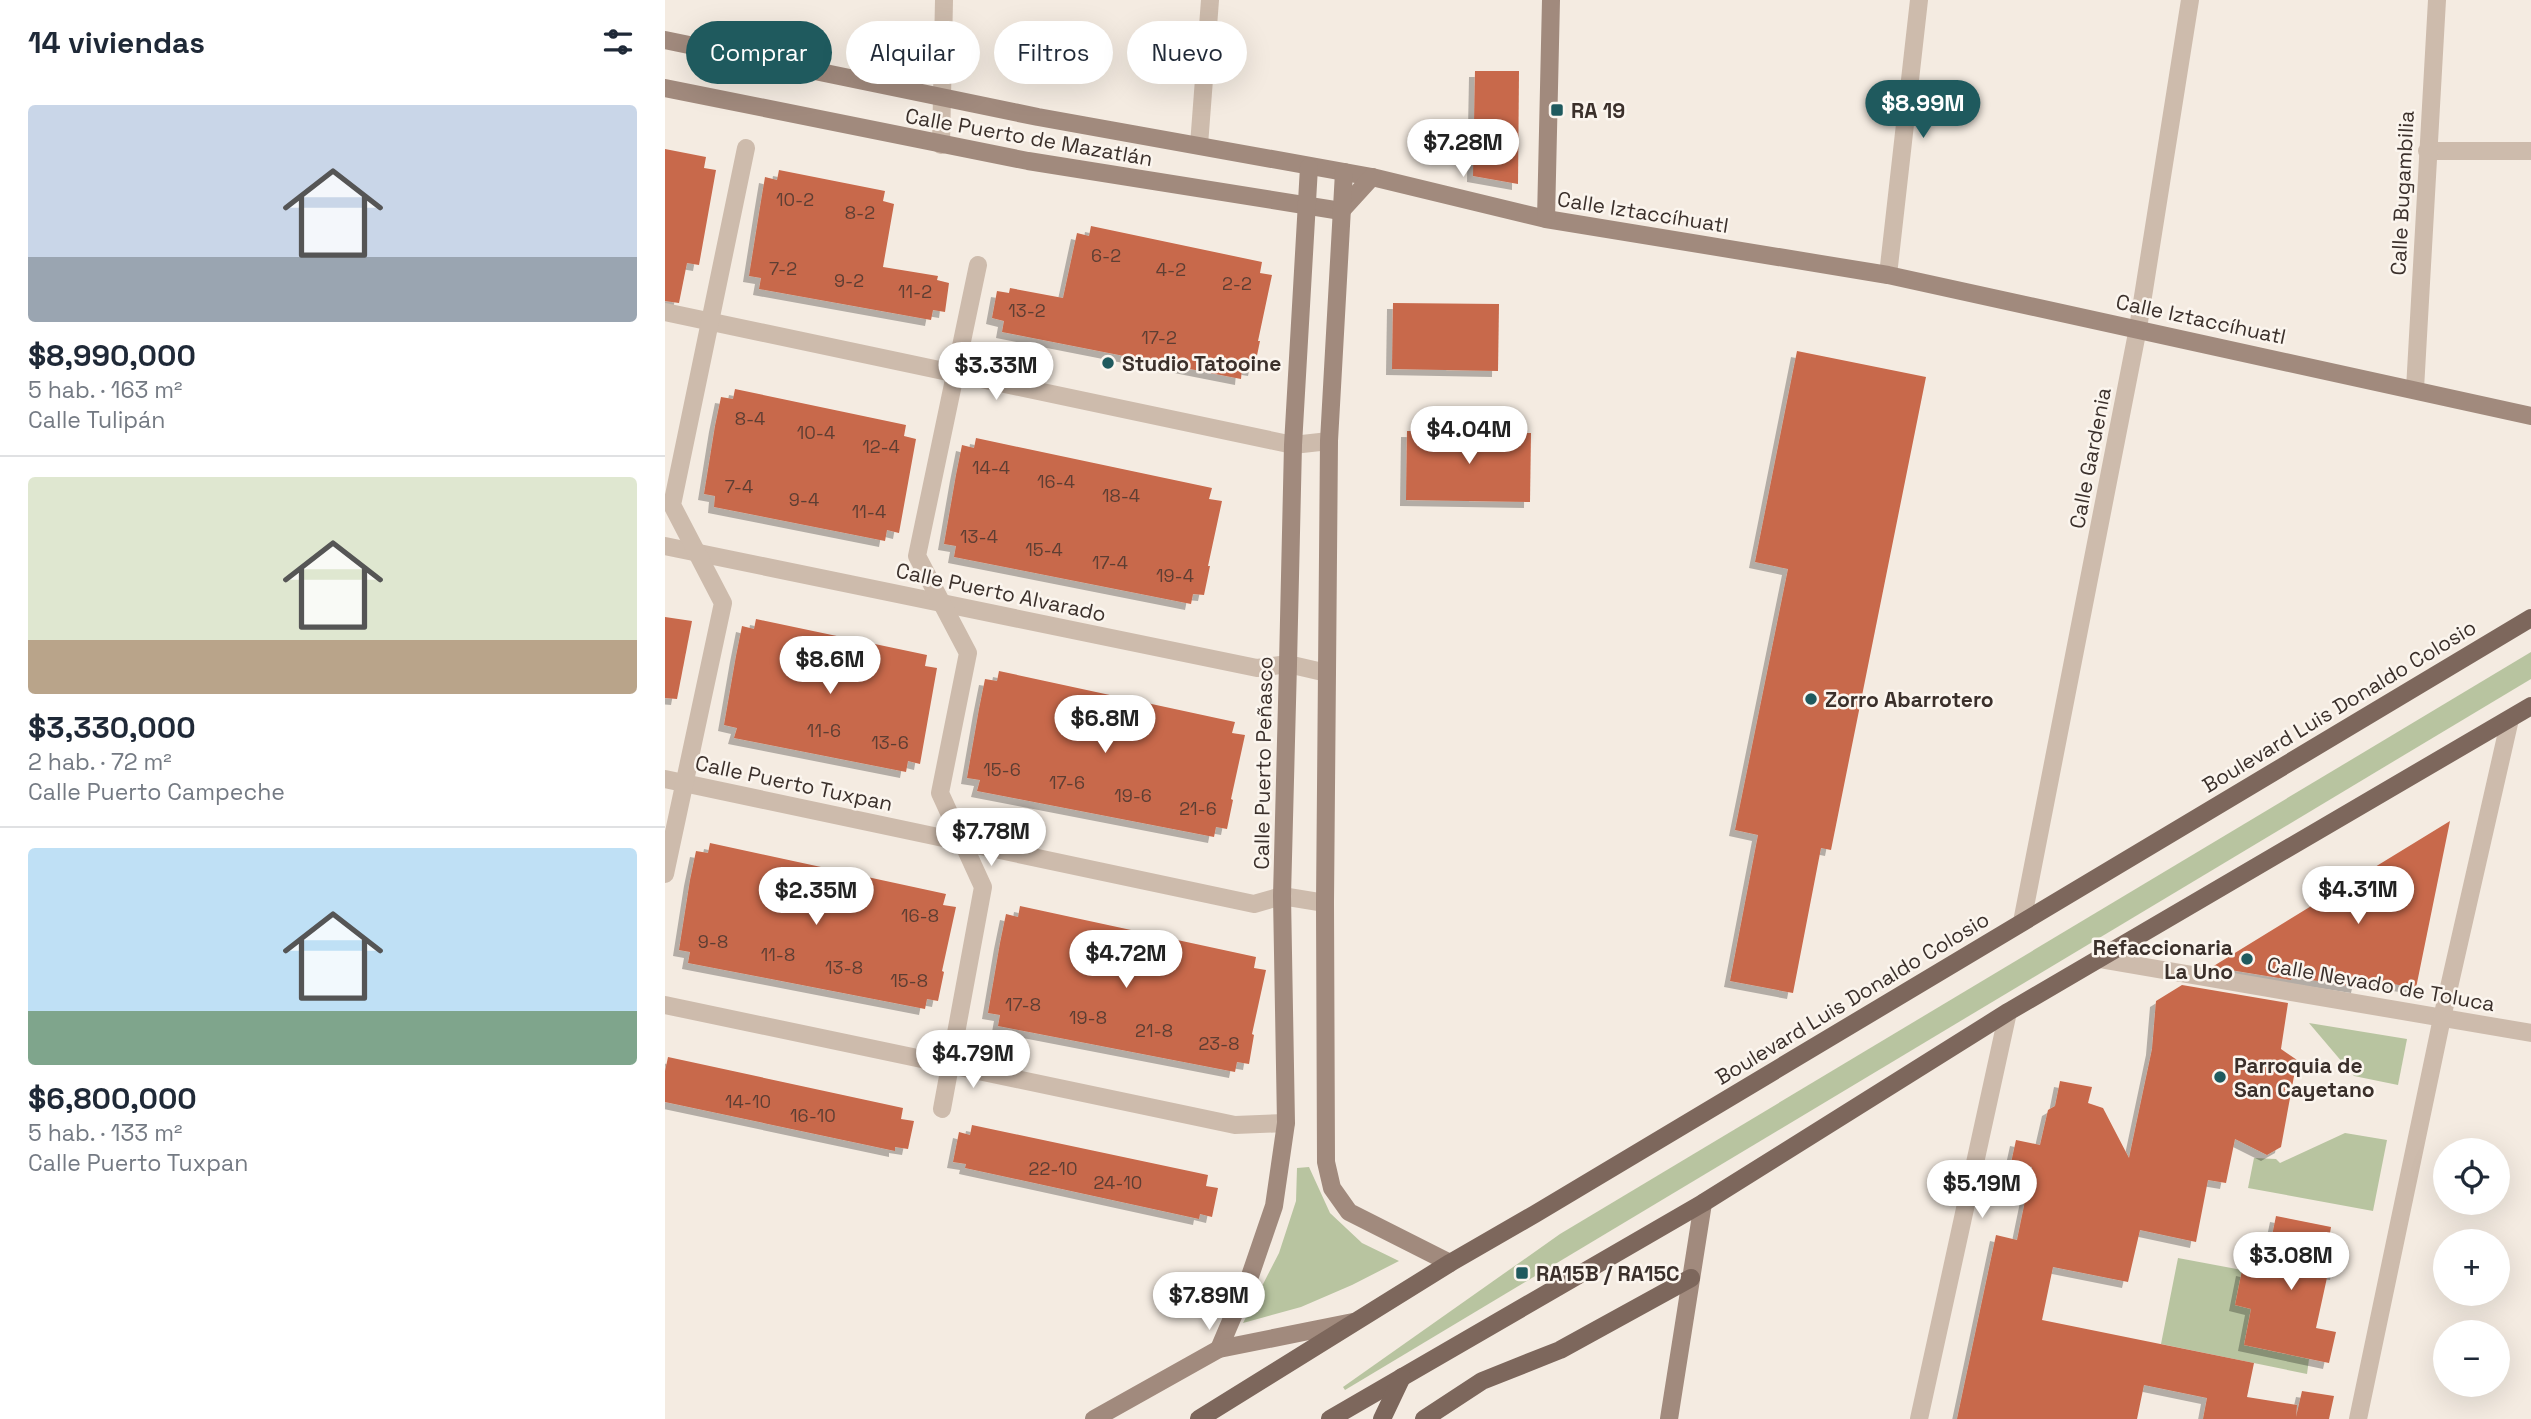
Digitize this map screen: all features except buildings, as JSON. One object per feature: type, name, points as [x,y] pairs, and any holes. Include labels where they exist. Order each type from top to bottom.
[{"type":"main road","name":"Boulevard Luis Donaldo Colosio","points":[[1199,1419],[1450,1263],[2531,618]]},
{"type":"main road","points":[[1330,1419],[1703,1203],[2008,1012],[2531,706]]},
{"type":"main road","points":[[1424,1419],[1482,1381],[1560,1350],[1691,1278]]},
{"type":"main road","points":[[1382,1419],[1402,1377]]},
{"type":"street","points":[[941,145],[944,0]]},
{"type":"street","points":[[1199,145],[1210,0]]},
{"type":"street","points":[[1546,219],[1551,0]]},
{"type":"street","points":[[1888,275],[1919,0]]},
{"type":"street","name":"Calle Gardenia","points":[[2022,922],[2138,328],[2190,0]]},
{"type":"street","name":"Calle Bugambilia","points":[[2415,389],[2437,0]]},
{"type":"street","name":"Calle Iztaccíhuatl","points":[[665,40],[1038,117],[1372,177],[1546,219],[1888,275],[2531,416]]},
{"type":"street","name":"Calle Puerto de Mazatlán","points":[[665,88],[1028,162],[1341,211]]},
{"type":"street","points":[[665,874],[723,603],[672,505],[745,148]]},
{"type":"street","points":[[2427,151],[2531,151]]},
{"type":"street","name":"Calle Puerto Peñasco","points":[[1219,1349],[1251,1276],[1274,1206],[1286,1123],[1282,896],[1293,445],[1309,167]]},
{"type":"street","points":[[1344,172],[1329,441],[1326,1162],[1332,1188],[1349,1212],[1450,1263]]},
{"type":"street","points":[[1341,211],[1372,177]]},
{"type":"street","points":[[942,1109],[983,887],[940,793],[968,653],[918,556],[978,265]]},
{"type":"street","points":[[665,312],[1293,445],[1329,441]]},
{"type":"street","name":"Calle Puerto Alvarado","points":[[665,545],[1257,668],[1288,664],[1327,673]]},
{"type":"street","points":[[2358,1419],[2442,1018],[2510,719]]},
{"type":"street","name":"Calle Puerto Tuxpan","points":[[665,779],[1254,904],[1282,896],[1325,903]]},
{"type":"street","name":"Calle Nevado de Toluca","points":[[2099,959],[2531,1033]]},
{"type":"street","points":[[665,1005],[1235,1125],[1286,1123]]},
{"type":"street","points":[[1919,1419],[2008,1012]]},
{"type":"street","points":[[1669,1419],[1703,1203]]},
{"type":"street","points":[[1094,1419],[1219,1349],[1353,1322]]},
{"type":"green space","points":[[2531,652],[2531,679],[1345,1390],[1343,1387],[1560,1234]]},
{"type":"green space","points":[[2309,1023],[2407,1039],[2398,1085],[2354,1076]]},
{"type":"green space","points":[[2345,1133],[2387,1140],[2373,1211],[2248,1188],[2254,1158],[2276,1159],[2280,1163]]},
{"type":"green space","points":[[1309,1167],[1330,1213],[1362,1243],[1399,1261],[1301,1307],[1243,1323],[1279,1253],[1296,1201],[1297,1168]]},
{"type":"green space","points":[[2178,1258],[2242,1270],[2235,1305],[2251,1309],[2244,1345],[2309,1359],[2307,1374],[2161,1344]]},
{"type":"place","name":"RA 19","points":[[1557,110]]},
{"type":"place","name":"Studio Tatooine","points":[[1108,363]]},
{"type":"place","name":"Zorro Abarrotero","points":[[1811,699]]},
{"type":"place","name":"Refaccionaria La Uno","points":[[2247,959]]},
{"type":"place","name":"Parroquia de San Cayetano","points":[[2220,1077]]},
{"type":"place","name":"RA15B / RA15C","points":[[1522,1273]]}]
